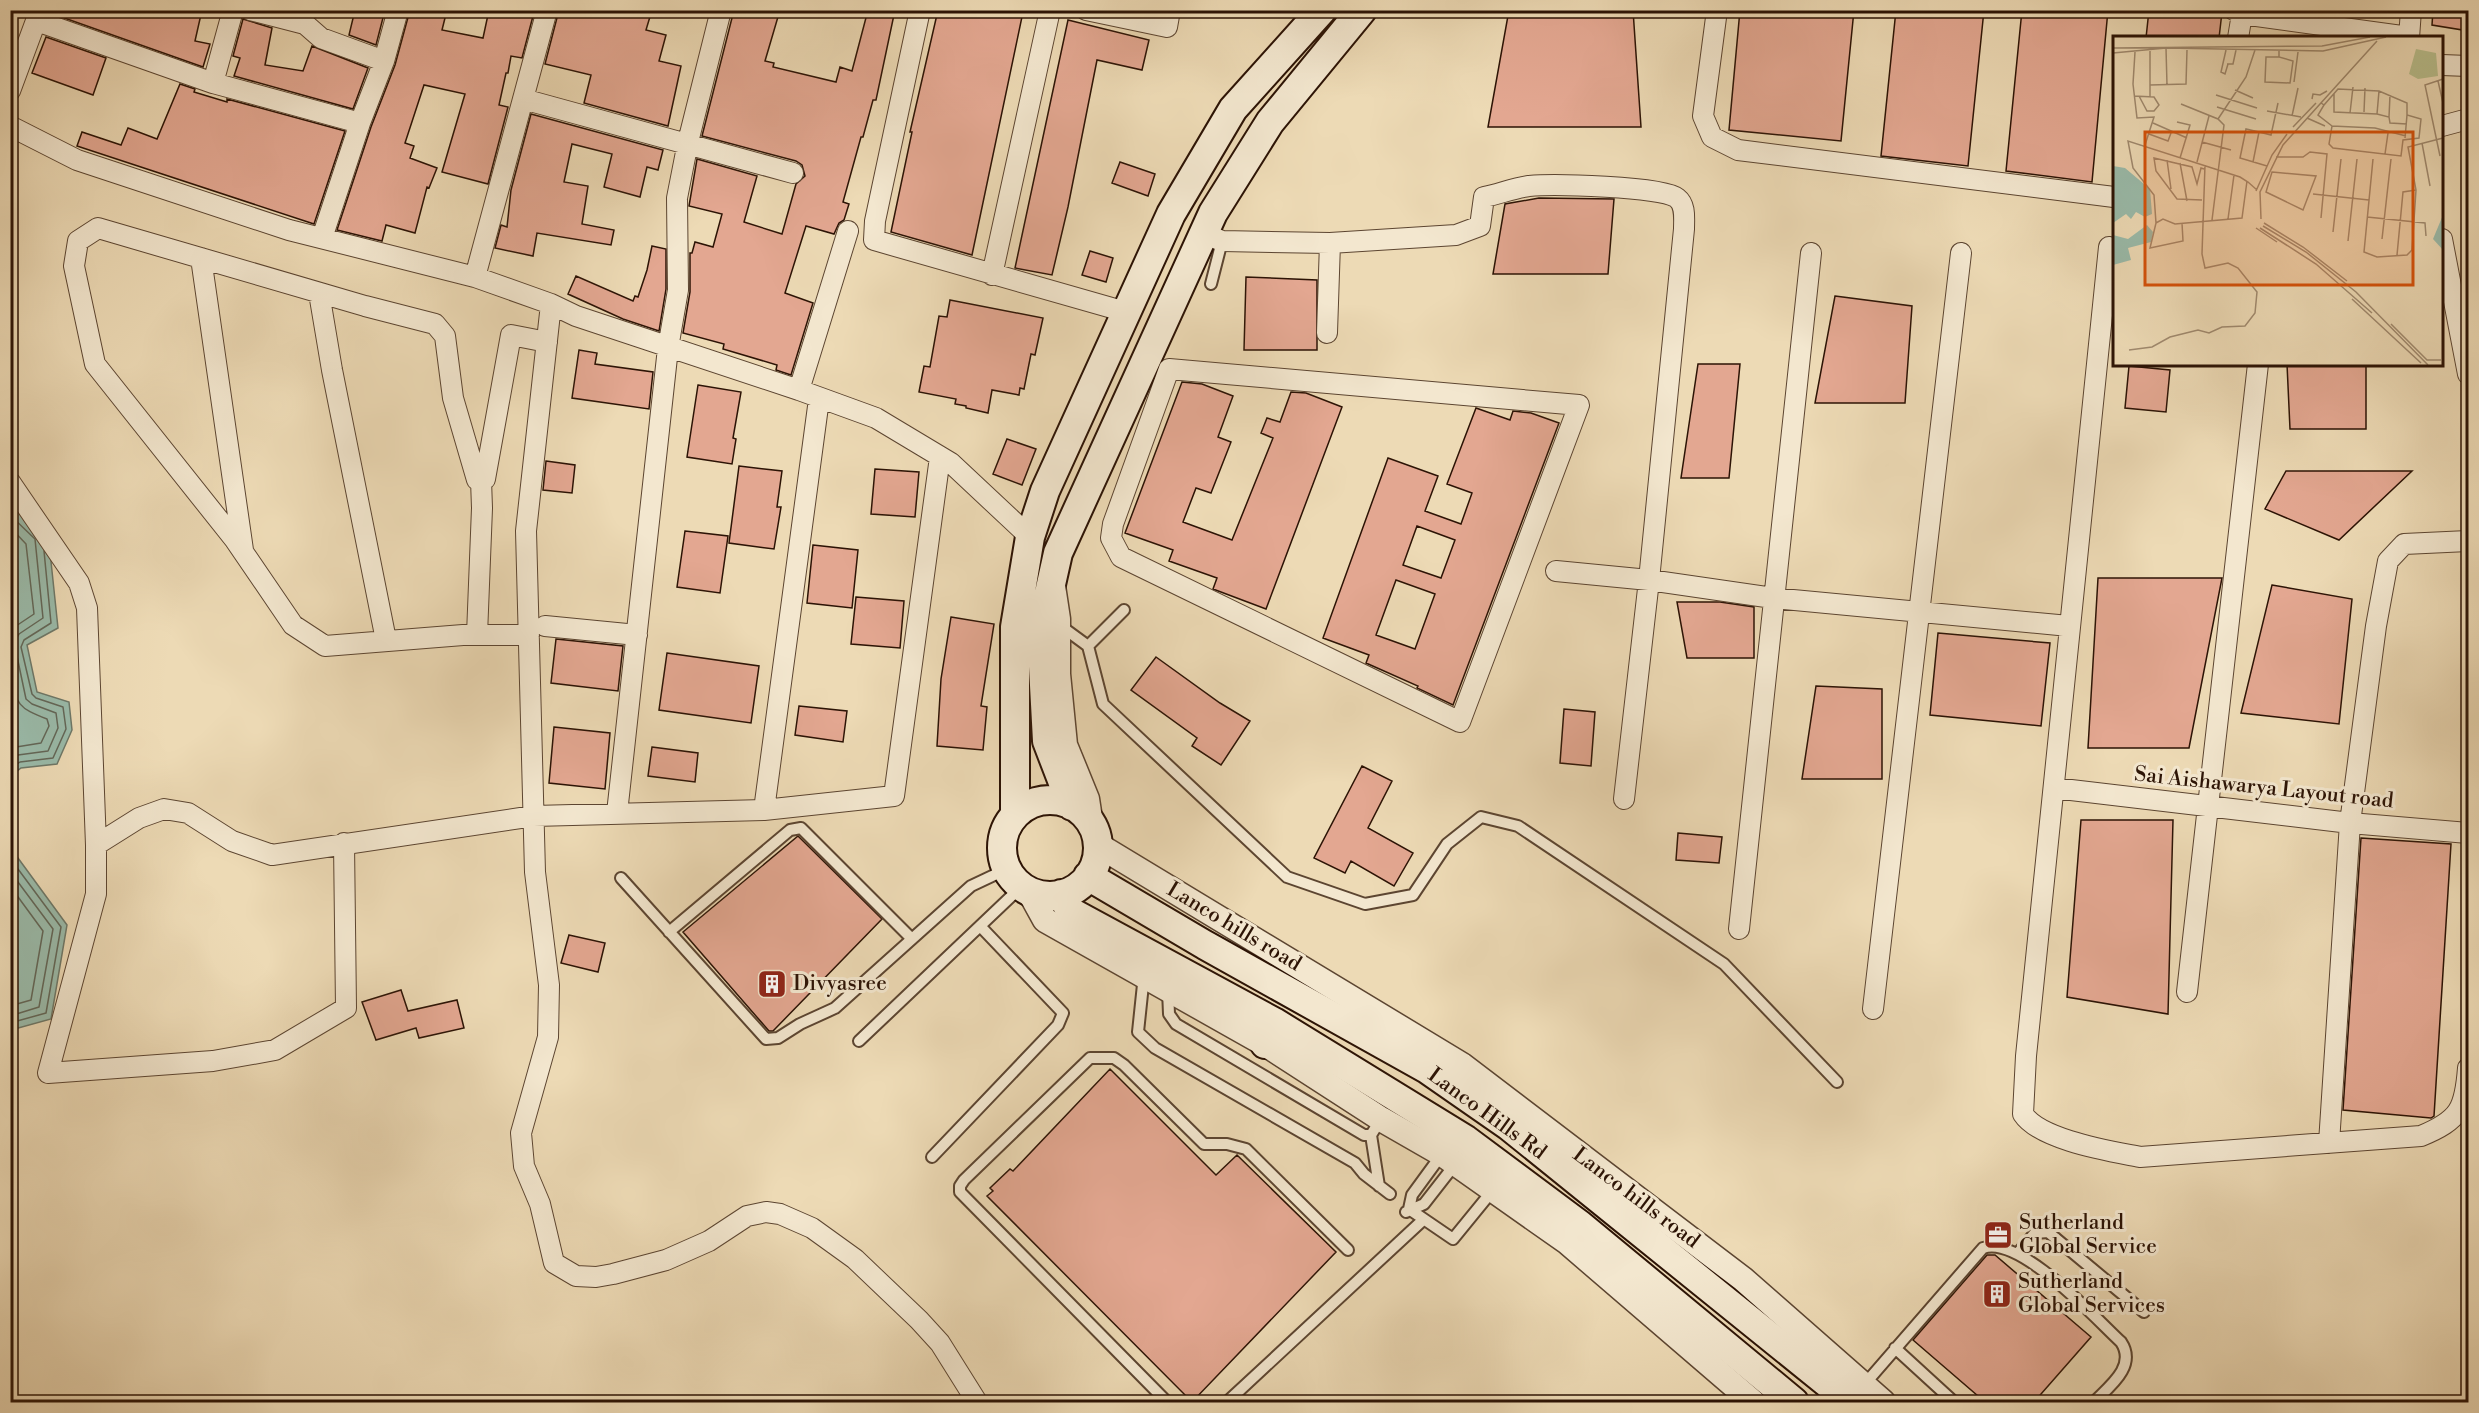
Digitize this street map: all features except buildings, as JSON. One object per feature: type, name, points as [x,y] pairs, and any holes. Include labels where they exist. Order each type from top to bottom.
[{"type":"main road","points":[[1015,815],[1015,627],[1030,537],[1045,491],[1171,214],[1233,109],[1322,10]]},
{"type":"main road","points":[[1087,825],[1057,801],[1040,801],[1026,806],[1006,827],[1002,841],[1002,856],[1019,882],[1045,895],[1061,894],[1076,888],[1088,876],[1096,862],[1087,825],[1047,741],[1041,630],[1058,553],[1109,438],[1213,237],[1213,213],[1270,122],[1349,15]]},
{"type":"main road","name":"Lanco Hills Rd","points":[[1088,876],[1204,945],[1427,1069],[1494,1103],[1849,1397]]},
{"type":"main road","name":"Lanco Hills Rd","points":[[1061,894],[1071,912],[1269,1033],[1466,1140],[1573,1233],[1794,1402]]},
{"type":"street","points":[[213,83],[233,10]]},
{"type":"street","points":[[250,10],[304,24],[321,38],[384,61]]},
{"type":"street","points":[[322,238],[360,123],[384,61],[398,10]]},
{"type":"street","points":[[475,277],[547,10]]},
{"type":"street","points":[[617,813],[668,348],[678,290],[677,198],[688,142],[722,10]]},
{"type":"street","points":[[920,10],[875,220],[874,240],[1126,312]]},
{"type":"street","points":[[992,275],[1050,10]]},
{"type":"street","points":[[1086,10],[1167,27],[1170,10]]},
{"type":"street","points":[[1717,10],[1703,116],[1712,137],[1738,150],[2113,196]]},
{"type":"street","points":[[2409,36],[2411,10]]},
{"type":"street","points":[[2238,36],[2238,12],[2402,36]]},
{"type":"street","points":[[10,91],[39,16],[213,83],[360,123]]},
{"type":"street","points":[[2443,65],[2469,66]]},
{"type":"street","points":[[523,99],[688,142],[793,173]]},
{"type":"street","points":[[2443,126],[2469,120]]},
{"type":"street","points":[[10,126],[77,160],[289,230],[475,277],[551,304],[576,316],[876,418],[951,463],[1030,537]]},
{"type":"street","points":[[1213,237],[1330,243],[1456,235],[1480,226],[1484,197],[1528,186],[1591,185],[1647,191],[1676,196],[1683,205],[1684,229],[1649,580],[1624,800]]},
{"type":"street","points":[[481,480],[477,480],[453,398],[445,336],[435,324],[98,228],[78,241],[74,266],[95,364],[243,552],[293,625],[325,646],[537,630],[637,635]]},
{"type":"street","points":[[799,390],[848,231]]},
{"type":"street","points":[[1327,333],[1330,243]]},
{"type":"street","points":[[2443,244],[2469,374]]},
{"type":"street","points":[[2109,247],[2026,1056],[2023,1114],[2036,1128],[2095,1149],[2140,1157],[2421,1136],[2432,1132],[2450,1120],[2462,1107],[2469,1068]]},
{"type":"street","points":[[1739,929],[1811,253]]},
{"type":"street","points":[[1873,1009],[1961,253]]},
{"type":"street","points":[[201,258],[243,552]]},
{"type":"street","points":[[319,292],[338,402],[386,640]]},
{"type":"street","points":[[551,304],[526,531],[537,630],[535,873],[549,985],[548,1037],[521,1133],[524,1166],[540,1204],[554,1263],[576,1276],[596,1277],[613,1274],[666,1260],[709,1241],[747,1216],[766,1212],[780,1214],[812,1228],[855,1259],[919,1320],[940,1343],[977,1402]]},
{"type":"street","points":[[481,480],[485,479],[511,335],[547,342]]},
{"type":"street","points":[[2187,992],[2210,807],[2258,366]]},
{"type":"street","points":[[1169,369],[1579,405],[1460,722],[1121,557],[1112,538],[1113,524],[1144,438],[1169,369]]},
{"type":"street","points":[[764,810],[819,399]]},
{"type":"street","points":[[1109,438],[1144,438]]},
{"type":"street","points":[[1109,438],[1135,462]]},
{"type":"street","points":[[96,845],[139,818],[164,809],[188,813],[232,841],[272,855],[534,816],[764,810],[894,796],[940,457]]},
{"type":"street","points":[[477,635],[481,480]]},
{"type":"street","points":[[10,482],[79,582],[87,608],[96,894],[48,1073],[213,1061],[275,1050],[346,1008],[344,843]]},
{"type":"street","points":[[2329,1143],[2350,823],[2376,626],[2388,561],[2404,544],[2469,541]]},
{"type":"street","points":[[1556,571],[1649,580],[1773,598],[2069,626]]},
{"type":"street","points":[[1052,580],[1058,624],[1058,674],[1065,745],[1087,799],[1087,825]]},
{"type":"street","name":"Sai Aishawarya Layout road","points":[[2054,788],[2350,823],[2469,833]]},
{"type":"street","name":"Lanco hills road","points":[[1087,825],[1462,1065],[1494,1103]]},
{"type":"street","points":[[1019,882],[1045,920],[1168,989],[1269,1033],[1376,1127],[1449,1158],[1493,1190],[1573,1233],[1753,1402]]},
{"type":"street","points":[[1849,1397],[1883,1402]]},
{"type":"lane","points":[[1211,284],[1213,237]]},
{"type":"lane","points":[[1088,646],[1124,610]]},
{"type":"lane","points":[[1058,624],[1088,646],[1103,704],[1287,877],[1365,904],[1413,895],[1447,844],[1481,817],[1518,826],[1724,964],[1837,1082]]},
{"type":"lane","points":[[669,932],[790,830],[801,828],[911,938]]},
{"type":"lane","points":[[621,878],[766,1039],[772,1040],[835,1008],[971,886],[1019,882]]},
{"type":"lane","points":[[859,1041],[981,927],[1019,882]]},
{"type":"lane","points":[[932,1157],[1058,1025],[1063,1013],[981,927]]},
{"type":"lane","points":[[1144,975],[1138,1027],[1142,1037],[1155,1048],[1355,1163],[1364,1174],[1390,1194]]},
{"type":"lane","points":[[1168,989],[1169,1014],[1176,1024],[1360,1134],[1376,1127],[1379,1186]]},
{"type":"lane","points":[[1167,1402],[960,1192],[960,1186],[964,1180],[1090,1058],[1114,1058],[1124,1065],[1204,1144],[1227,1144],[1246,1149],[1348,1250]]},
{"type":"lane","points":[[1407,1211],[1424,1204],[1449,1158]]},
{"type":"lane","points":[[1407,1211],[1412,1195],[1449,1158]]},
{"type":"lane","points":[[1407,1211],[1453,1239],[1493,1190]]},
{"type":"lane","points":[[1227,1402],[1423,1220]]},
{"type":"lane","points":[[2018,1253],[2035,1233],[2048,1232],[2144,1311]]},
{"type":"lane","points":[[1849,1397],[1983,1248],[1989,1246],[2004,1247],[2018,1253],[2060,1285],[2126,1349],[2125,1368],[2094,1402]]},
{"type":"lane","points":[[1895,1348],[1954,1402]]},
{"type":"water","points":[[11,495],[48,533],[58,628],[27,645],[37,692],[69,702],[72,730],[57,764],[21,768],[11,776]]},
{"type":"water","points":[[18,858],[67,925],[51,1019],[11,1030],[10,865]]},
{"type":"place","name":"Divyasree","points":[[772,984]]},
{"type":"place","name":"Sutherland Global Service","points":[[1998,1235]]},
{"type":"place","name":"Sutherland Global Services","points":[[1997,1294]]}]
